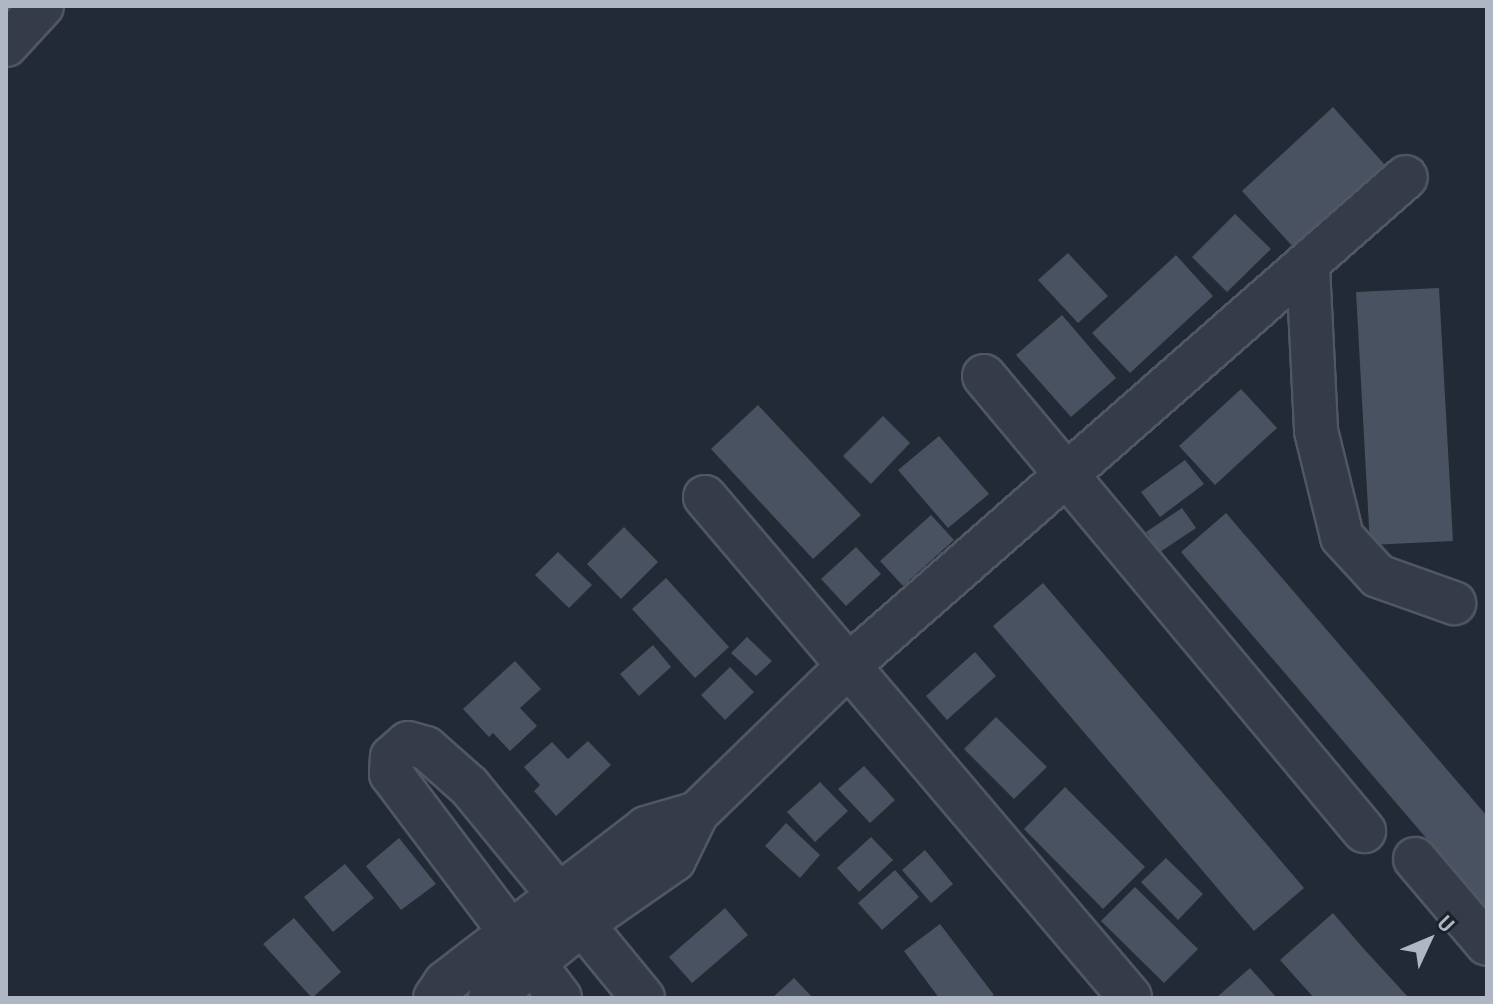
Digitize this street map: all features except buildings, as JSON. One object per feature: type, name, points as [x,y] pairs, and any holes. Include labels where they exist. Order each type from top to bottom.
[{"type":"street","points":[[6,45],[42,6]]},
{"type":"street","points":[[435,998],[445,983],[520,949],[569,910],[646,828],[697,813],[847,667],[1406,177]]},
{"type":"street","points":[[1308,266],[1316,431],[1342,537],[1378,576],[1454,603]]},
{"type":"street","points":[[984,376],[1364,831]]},
{"type":"street","points":[[705,497],[1130,997]]},
{"type":"street","points":[[560,998],[520,949],[391,774],[392,757],[408,743],[426,748],[469,786],[643,998]]},
{"type":"street","points":[[1415,859],[1487,944]]},
{"type":"street","points":[[490,998],[520,949]]}]
